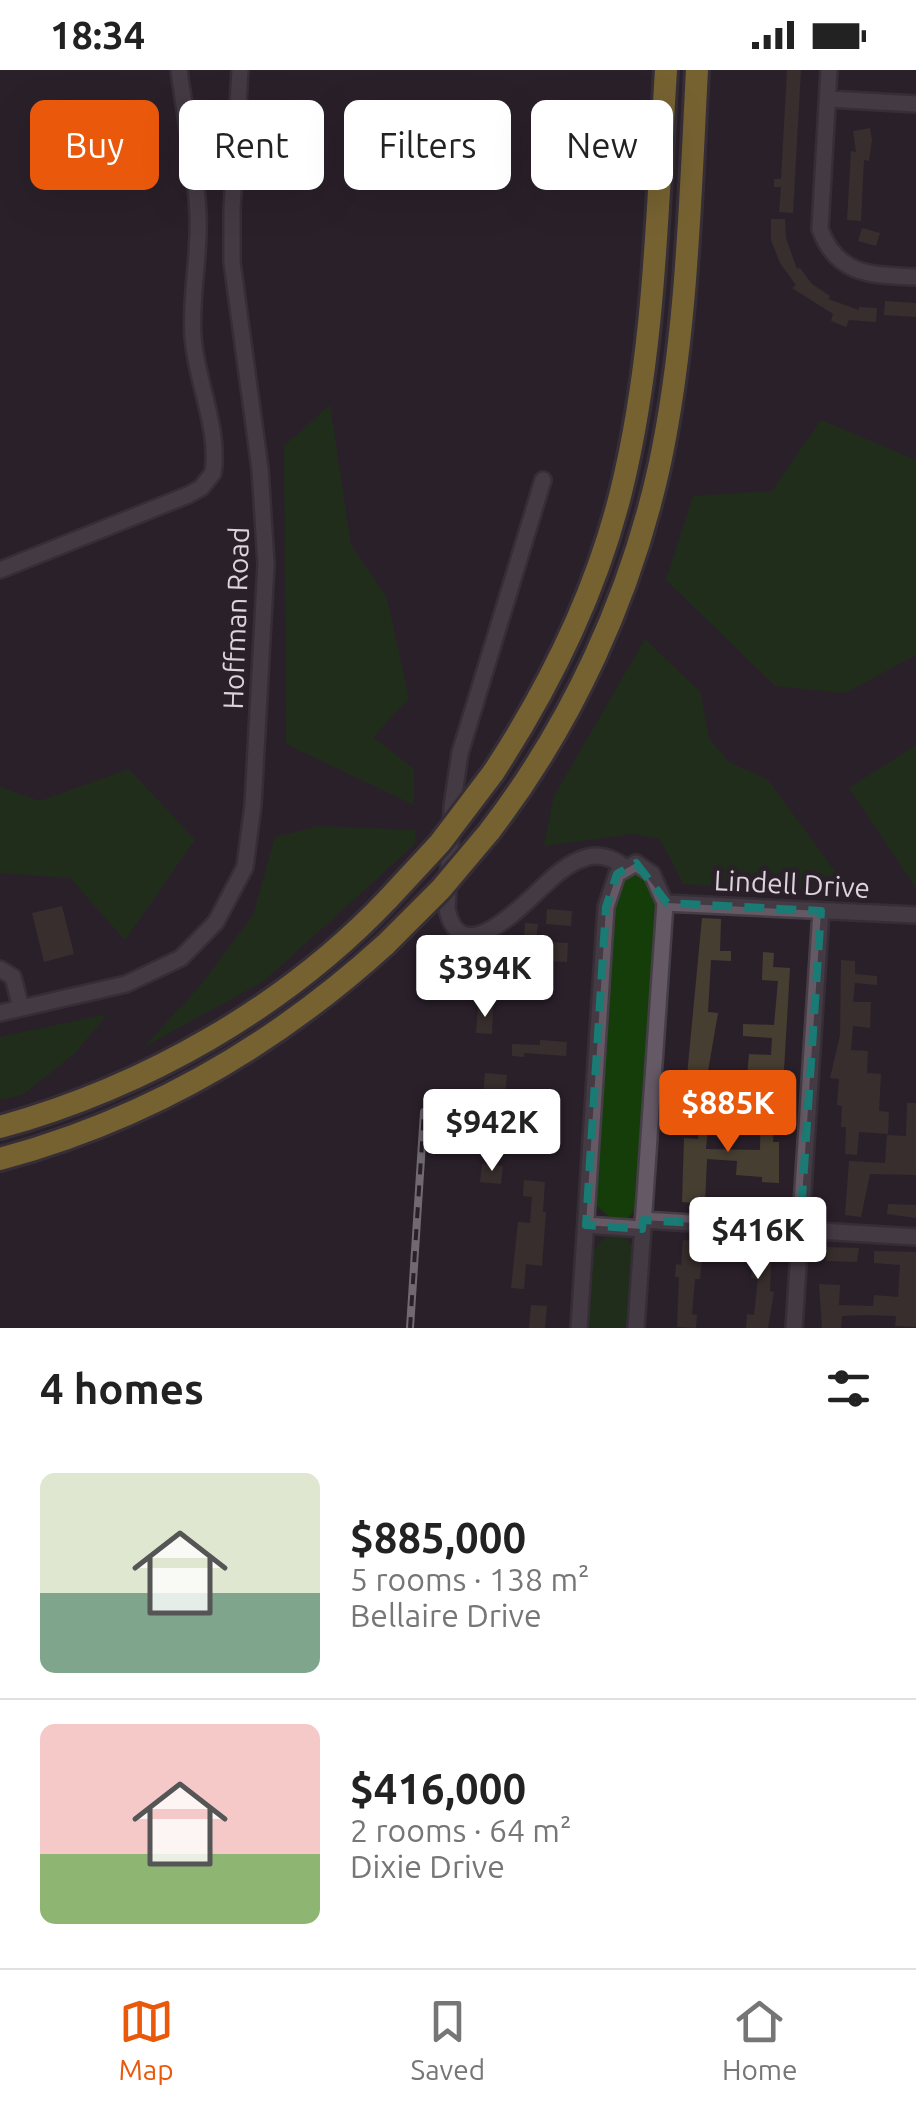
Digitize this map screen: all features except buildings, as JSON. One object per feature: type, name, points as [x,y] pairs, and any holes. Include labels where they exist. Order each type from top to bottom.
[{"type":"highway","points":[[0,1128],[86,1098],[194,1047],[262,1005],[310,969],[390,898],[440,844],[524,724],[562,653],[598,568],[620,495],[637,416],[648,330],[666,70]]},
{"type":"highway","points":[[0,1160],[87,1132],[194,1083],[310,1008],[386,944],[441,889],[532,772],[573,702],[614,612],[646,518],[664,442],[678,344],[697,70]]},
{"type":"street","points":[[0,570],[188,495],[201,488],[214,473],[193,342],[198,210],[180,70]]},
{"type":"street","name":"Hoffman Road","points":[[0,1013],[126,984],[181,958],[228,904],[249,850],[266,533],[232,262],[240,70]]},
{"type":"street","points":[[829,70],[820,228],[826,246],[856,270],[916,277]]},
{"type":"street","points":[[828,99],[916,104]]},
{"type":"street","points":[[543,480],[460,753],[452,807],[449,920],[456,930],[464,932],[490,930],[512,917],[547,882],[579,860],[602,856],[625,867]]},
{"type":"street","points":[[580,1328],[606,906],[612,883],[625,867],[636,862],[646,868],[665,902],[636,1328]]},
{"type":"street","name":"Lindell Drive","points":[[665,902],[916,916]]},
{"type":"street","points":[[794,1328],[821,910]]},
{"type":"street","points":[[0,968],[13,977],[21,1008]]},
{"type":"street","points":[[586,1225],[800,1229],[916,1236]]},
{"type":"highlighted area","points":[[636,863],[667,903],[821,911],[800,1229],[643,1220],[642,1229],[586,1225],[606,907],[617,874]]},
{"type":"green space","points":[[330,405],[351,545],[387,598],[409,698],[373,737],[414,769],[414,805],[286,744],[284,446]]},
{"type":"green space","points":[[821,420],[916,460],[916,655],[845,693],[775,686],[666,580],[693,496],[772,491]]},
{"type":"green space","points":[[645,639],[700,692],[709,738],[729,762],[768,780],[854,897],[683,884],[660,839],[632,834],[544,846],[554,796]]},
{"type":"green space","points":[[916,745],[916,888],[849,788]]},
{"type":"green space","points":[[129,769],[195,840],[125,940],[70,878],[0,873],[0,787],[40,801]]},
{"type":"green space","points":[[319,826],[415,830],[415,844],[264,981],[144,1047],[201,985],[253,915],[275,837]]},
{"type":"green space","points":[[635,871],[645,875],[657,899],[659,917],[639,1206],[627,1219],[613,1220],[596,1205],[595,1194],[613,908],[621,881]]},
{"type":"green space","points":[[107,1014],[75,1053],[24,1094],[0,1100],[0,1037]]},
{"type":"green space","points":[[614,1234],[633,1247],[636,1259],[632,1328],[586,1328],[591,1260],[603,1239]]},
{"type":"railway","points":[[410,1328],[424,1112]]}]
